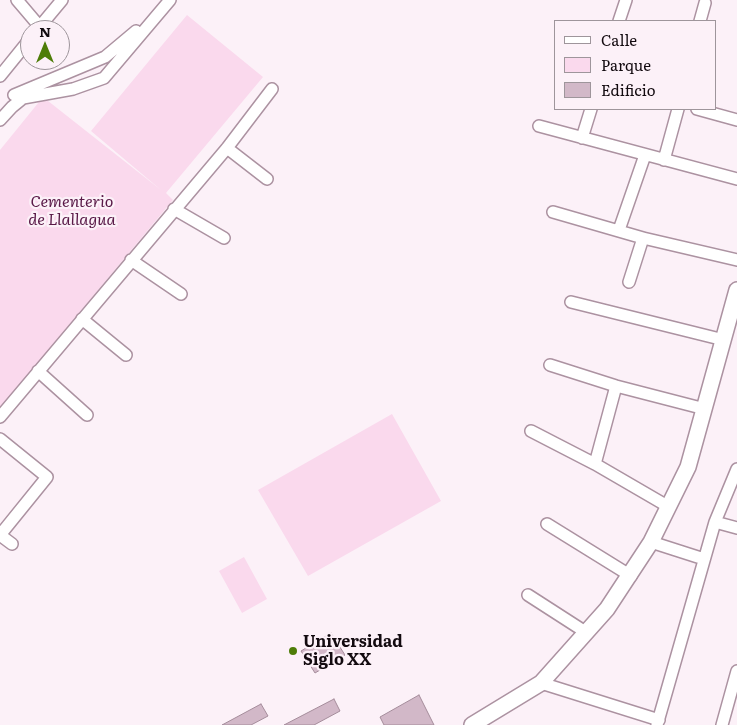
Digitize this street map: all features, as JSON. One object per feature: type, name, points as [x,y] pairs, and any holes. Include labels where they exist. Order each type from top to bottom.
[{"type":"main road","points":[[481,723],[541,683],[587,633],[631,576],[652,542],[688,466],[737,290]]},
{"type":"street","points":[[17,0],[33,20]]},
{"type":"street","points":[[46,20],[62,0]]},
{"type":"street","points":[[0,108],[18,93],[104,57],[155,15],[170,0]]},
{"type":"street","points":[[619,20],[626,0]]},
{"type":"street","points":[[700,20],[705,3]]},
{"type":"street","points":[[0,120],[23,98],[74,89],[104,78],[155,15]]},
{"type":"street","points":[[0,76],[20,51]]},
{"type":"street","points":[[0,417],[227,148],[272,89]]},
{"type":"street","points":[[582,138],[591,110]]},
{"type":"street","points":[[664,160],[678,110]]},
{"type":"street","points":[[701,110],[737,120]]},
{"type":"street","points":[[538,126],[737,179]]},
{"type":"street","points":[[227,148],[267,179]]},
{"type":"street","points":[[619,230],[645,155]]},
{"type":"street","points":[[174,209],[224,238]]},
{"type":"street","points":[[552,212],[643,238],[737,260]]},
{"type":"street","points":[[628,282],[643,238]]},
{"type":"street","points":[[131,260],[181,294]]},
{"type":"street","points":[[571,302],[724,340]]},
{"type":"street","points":[[82,319],[126,355]]},
{"type":"street","points":[[550,365],[616,386],[705,409]]},
{"type":"street","points":[[38,371],[87,415]]},
{"type":"street","points":[[595,464],[616,386]]},
{"type":"street","points":[[531,431],[595,464],[669,507]]},
{"type":"street","points":[[0,439],[47,476],[0,535],[12,544]]},
{"type":"street","points":[[541,683],[658,722],[715,522],[737,469]]},
{"type":"street","points":[[715,522],[737,528]]},
{"type":"street","points":[[547,524],[631,576]]},
{"type":"street","points":[[652,542],[704,559]]},
{"type":"street","points":[[528,595],[587,633]]},
{"type":"street","points":[[722,725],[737,671]]},
{"type":"green space","name":"Cementerio de Llallagua","points":[[187,15],[263,77],[166,193],[173,200],[0,408],[0,150],[43,97],[161,190],[91,131]]},
{"type":"green space","points":[[392,414],[441,501],[308,576],[258,490]]},
{"type":"green space","points":[[244,557],[267,599],[242,613],[219,571]]},
{"type":"building","points":[[331,633],[345,655],[315,673],[301,651]]},
{"type":"building","points":[[419,695],[434,725],[384,725],[380,717]]},
{"type":"building","points":[[334,699],[340,711],[314,725],[284,725]]},
{"type":"building","points":[[261,704],[268,716],[251,725],[222,725]]},
{"type":"place","name":"Universidad Siglo XX","points":[[293,651]]}]
